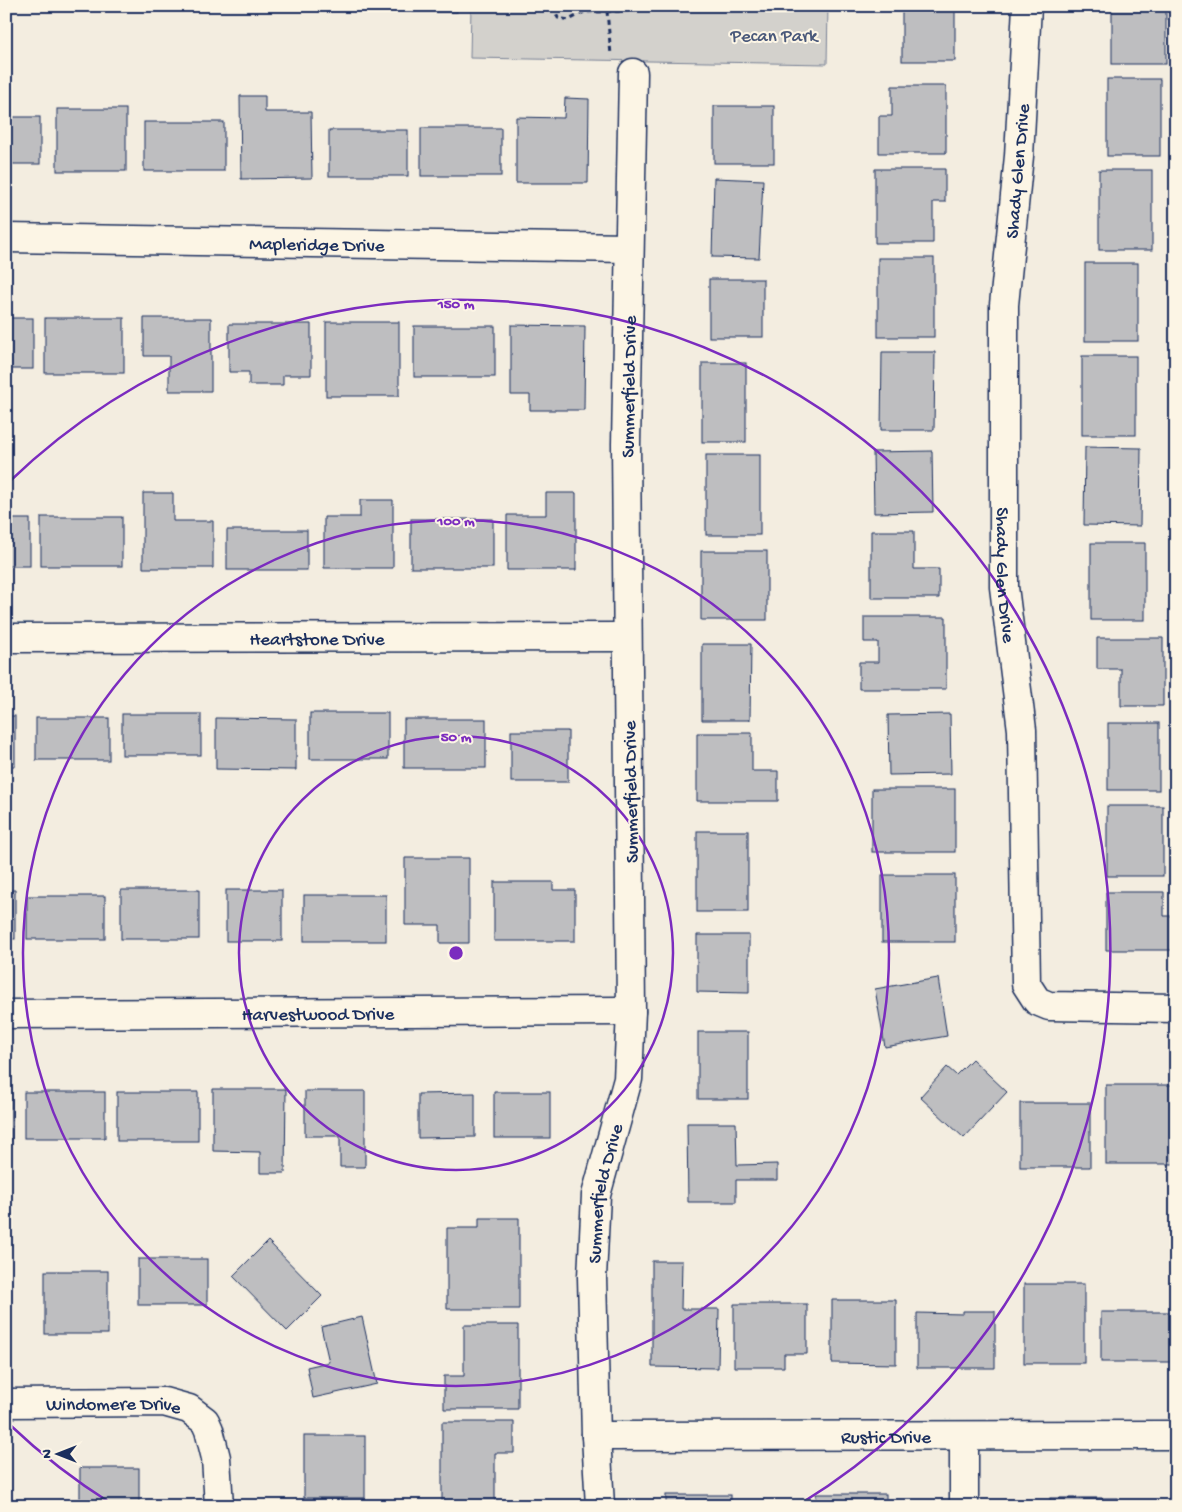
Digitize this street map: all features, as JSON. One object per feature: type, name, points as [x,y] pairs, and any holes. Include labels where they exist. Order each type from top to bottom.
[{"type":"street","name":"Shady Glen Drive","points":[[1027,6],[1019,156],[1004,305],[1004,587],[1022,730],[1026,984],[1037,1001],[1049,1006],[1176,1008]]},
{"type":"street","name":"Summerfield Drive","points":[[600,1506],[596,1436],[592,1277],[596,1195],[628,1079],[631,1011],[626,444],[633,73]]},
{"type":"street","name":"Mapleridge Drive","points":[[6,238],[629,248]]},
{"type":"street","name":"Heartstone Drive","points":[[6,638],[628,637]]},
{"type":"street","name":"Harvestwood Drive","points":[[6,1014],[631,1011]]},
{"type":"street","name":"Windomere Drive","points":[[6,1403],[164,1402],[189,1409],[205,1421],[210,1430],[216,1458],[219,1506]]},
{"type":"street","name":"Rustic Drive","points":[[596,1436],[1176,1435]]},
{"type":"street","points":[[964,1436],[964,1506]]},
{"type":"path","points":[[552,6],[558,18],[569,20],[584,12],[633,11],[643,6]]},
{"type":"green space","name":"Pecan Park","points":[[471,6],[828,6],[827,64],[470,58]]},
{"type":"building","points":[[413,6],[457,6],[457,12],[413,12]]},
{"type":"building","points":[[902,6],[955,6],[955,61],[902,61]]},
{"type":"building","points":[[1112,6],[1166,6],[1166,64],[1112,64]]},
{"type":"building","points":[[1107,79],[1160,79],[1160,156],[1107,156]]},
{"type":"building","points":[[892,86],[946,86],[946,153],[879,153],[879,116],[892,116]]},
{"type":"building","points":[[240,96],[265,96],[265,112],[311,112],[312,178],[241,179]]},
{"type":"building","points":[[565,98],[589,99],[588,183],[516,183],[516,117],[564,118]]},
{"type":"building","points":[[714,106],[774,106],[774,163],[714,163]]},
{"type":"building","points":[[57,109],[126,109],[126,171],[57,171]]},
{"type":"building","points":[[6,117],[40,117],[40,164],[6,164]]},
{"type":"building","points":[[144,122],[224,122],[224,171],[144,171]]},
{"type":"building","points":[[421,128],[501,128],[501,176],[421,176]]},
{"type":"building","points":[[329,130],[408,130],[408,176],[329,176]]},
{"type":"building","points":[[875,169],[945,169],[945,202],[933,202],[933,243],[875,243]]},
{"type":"building","points":[[1099,170],[1152,170],[1152,250],[1099,250]]},
{"type":"building","points":[[714,178],[763,180],[759,258],[712,257]]},
{"type":"building","points":[[878,258],[934,258],[934,337],[878,337]]},
{"type":"building","points":[[1085,263],[1138,263],[1138,341],[1085,341]]},
{"type":"building","points":[[709,279],[763,279],[763,337],[709,337]]},
{"type":"building","points":[[6,318],[33,318],[33,369],[6,369]]},
{"type":"building","points":[[45,318],[124,318],[124,373],[45,373]]},
{"type":"building","points":[[144,318],[211,318],[211,391],[169,391],[169,356],[144,356]]},
{"type":"building","points":[[326,322],[399,322],[399,396],[326,396]]},
{"type":"building","points":[[229,324],[311,324],[311,375],[283,375],[283,385],[249,385],[249,372],[229,372]]},
{"type":"building","points":[[511,325],[585,326],[584,410],[530,410],[530,395],[511,395]]},
{"type":"building","points":[[414,326],[495,326],[495,377],[414,377]]},
{"type":"building","points":[[882,352],[935,352],[934,430],[881,430]]},
{"type":"building","points":[[1082,356],[1136,356],[1136,435],[1082,435]]},
{"type":"building","points":[[702,363],[746,363],[746,442],[702,442]]},
{"type":"building","points":[[1085,447],[1141,448],[1140,526],[1084,525]]},
{"type":"building","points":[[932,451],[933,512],[874,513],[873,452]]},
{"type":"building","points":[[706,455],[760,455],[760,535],[706,535]]},
{"type":"building","points":[[143,493],[173,493],[173,521],[213,521],[213,568],[143,568]]},
{"type":"building","points":[[546,493],[576,493],[576,570],[507,570],[507,515],[546,515]]},
{"type":"building","points":[[360,500],[393,500],[393,568],[324,568],[324,517],[360,517]]},
{"type":"building","points":[[41,517],[122,517],[122,566],[41,566]]},
{"type":"building","points":[[6,519],[30,519],[30,566],[6,566]]},
{"type":"building","points":[[411,519],[493,519],[493,568],[411,568]]},
{"type":"building","points":[[227,530],[307,530],[307,570],[227,570]]},
{"type":"building","points":[[871,531],[914,531],[914,569],[939,569],[939,598],[871,598]]},
{"type":"building","points":[[1091,543],[1145,543],[1145,620],[1091,620]]},
{"type":"building","points":[[701,551],[767,551],[767,620],[701,620]]},
{"type":"building","points":[[864,617],[946,617],[946,689],[859,689],[859,662],[878,662],[878,642],[864,642]]},
{"type":"building","points":[[1097,638],[1163,638],[1163,706],[1121,706],[1121,669],[1097,669]]},
{"type":"building","points":[[702,644],[751,644],[750,720],[702,720]]},
{"type":"building","points":[[310,713],[388,713],[388,759],[310,759]]},
{"type":"building","points":[[122,714],[201,714],[201,755],[122,755]]},
{"type":"building","points":[[950,714],[951,774],[889,775],[888,715]]},
{"type":"building","points":[[6,716],[15,716],[15,766],[6,766]]},
{"type":"building","points":[[36,718],[109,718],[109,760],[36,760]]},
{"type":"building","points":[[216,718],[296,719],[296,770],[216,769]]},
{"type":"building","points":[[404,719],[486,719],[486,768],[404,768]]},
{"type":"building","points":[[1108,723],[1159,723],[1159,790],[1108,790]]},
{"type":"building","points":[[511,731],[568,731],[568,782],[511,782]]},
{"type":"building","points":[[697,733],[752,733],[752,771],[778,771],[778,801],[697,801]]},
{"type":"building","points":[[872,789],[955,789],[955,852],[872,852]]},
{"type":"building","points":[[1107,806],[1163,806],[1163,876],[1107,876]]},
{"type":"building","points":[[697,831],[748,831],[748,912],[697,912]]},
{"type":"building","points":[[405,858],[469,858],[469,943],[440,943],[440,925],[405,925]]},
{"type":"building","points":[[882,875],[955,875],[955,942],[882,942]]},
{"type":"building","points":[[494,882],[553,882],[553,890],[575,890],[575,941],[494,941]]},
{"type":"building","points":[[6,890],[15,890],[15,939],[6,939]]},
{"type":"building","points":[[121,890],[199,890],[199,939],[121,939]]},
{"type":"building","points":[[226,890],[282,890],[282,941],[226,941]]},
{"type":"building","points":[[1106,892],[1164,892],[1164,916],[1176,916],[1176,950],[1106,950]]},
{"type":"building","points":[[304,895],[386,895],[386,941],[304,941]]},
{"type":"building","points":[[27,896],[105,896],[105,939],[27,939]]},
{"type":"building","points":[[697,935],[749,935],[749,993],[697,992]]},
{"type":"building","points":[[938,978],[947,1036],[885,1047],[875,989]]},
{"type":"building","points":[[698,1032],[748,1032],[748,1099],[698,1099]]},
{"type":"building","points":[[972,1059],[1007,1092],[964,1138],[920,1097],[947,1067],[956,1075]]},
{"type":"building","points":[[1106,1085],[1174,1085],[1174,1164],[1106,1164]]},
{"type":"building","points":[[6,1089],[11,1089],[11,1141],[6,1141]]},
{"type":"building","points":[[213,1089],[286,1089],[285,1173],[260,1173],[260,1152],[213,1151]]},
{"type":"building","points":[[305,1091],[365,1091],[365,1167],[340,1167],[340,1136],[305,1136]]},
{"type":"building","points":[[24,1092],[105,1092],[105,1138],[24,1138]]},
{"type":"building","points":[[117,1092],[198,1092],[198,1141],[117,1141]]},
{"type":"building","points":[[494,1092],[550,1092],[550,1138],[494,1138]]},
{"type":"building","points":[[475,1093],[475,1137],[418,1138],[418,1094]]},
{"type":"building","points":[[1020,1103],[1090,1103],[1090,1167],[1020,1167]]},
{"type":"building","points":[[687,1123],[736,1123],[737,1165],[777,1164],[777,1180],[736,1180],[736,1202],[688,1202]]},
{"type":"building","points":[[479,1218],[519,1218],[519,1309],[447,1309],[447,1228],[479,1228]]},
{"type":"building","points":[[268,1241],[322,1296],[287,1331],[233,1276]]},
{"type":"building","points":[[138,1259],[207,1259],[207,1305],[138,1305]]},
{"type":"building","points":[[652,1261],[682,1261],[681,1309],[719,1309],[718,1368],[652,1367]]},
{"type":"building","points":[[45,1271],[108,1271],[108,1334],[45,1334]]},
{"type":"building","points":[[1024,1284],[1084,1284],[1084,1363],[1024,1363]]},
{"type":"building","points":[[6,1285],[9,1285],[9,1334],[6,1334]]},
{"type":"building","points":[[832,1300],[896,1300],[896,1364],[832,1363]]},
{"type":"building","points":[[734,1304],[807,1304],[807,1354],[784,1354],[784,1367],[734,1367]]},
{"type":"building","points":[[963,1311],[995,1311],[995,1368],[917,1368],[917,1313],[963,1314]]},
{"type":"building","points":[[1101,1312],[1176,1312],[1176,1362],[1101,1362]]},
{"type":"building","points":[[362,1317],[377,1384],[313,1398],[307,1367],[329,1362],[321,1327]]},
{"type":"building","points":[[464,1325],[518,1325],[518,1409],[444,1409],[444,1376],[464,1376]]},
{"type":"building","points":[[442,1422],[514,1422],[514,1453],[495,1453],[495,1502],[442,1502]]},
{"type":"building","points":[[304,1436],[365,1436],[365,1498],[304,1498]]},
{"type":"building","points":[[80,1468],[139,1468],[139,1506],[80,1506]]},
{"type":"building","points":[[816,1494],[886,1494],[886,1506],[816,1506]]},
{"type":"building","points":[[666,1495],[731,1495],[731,1506],[666,1506]]},
{"type":"building","points":[[1050,1498],[1118,1498],[1118,1506],[1050,1506]]}]
